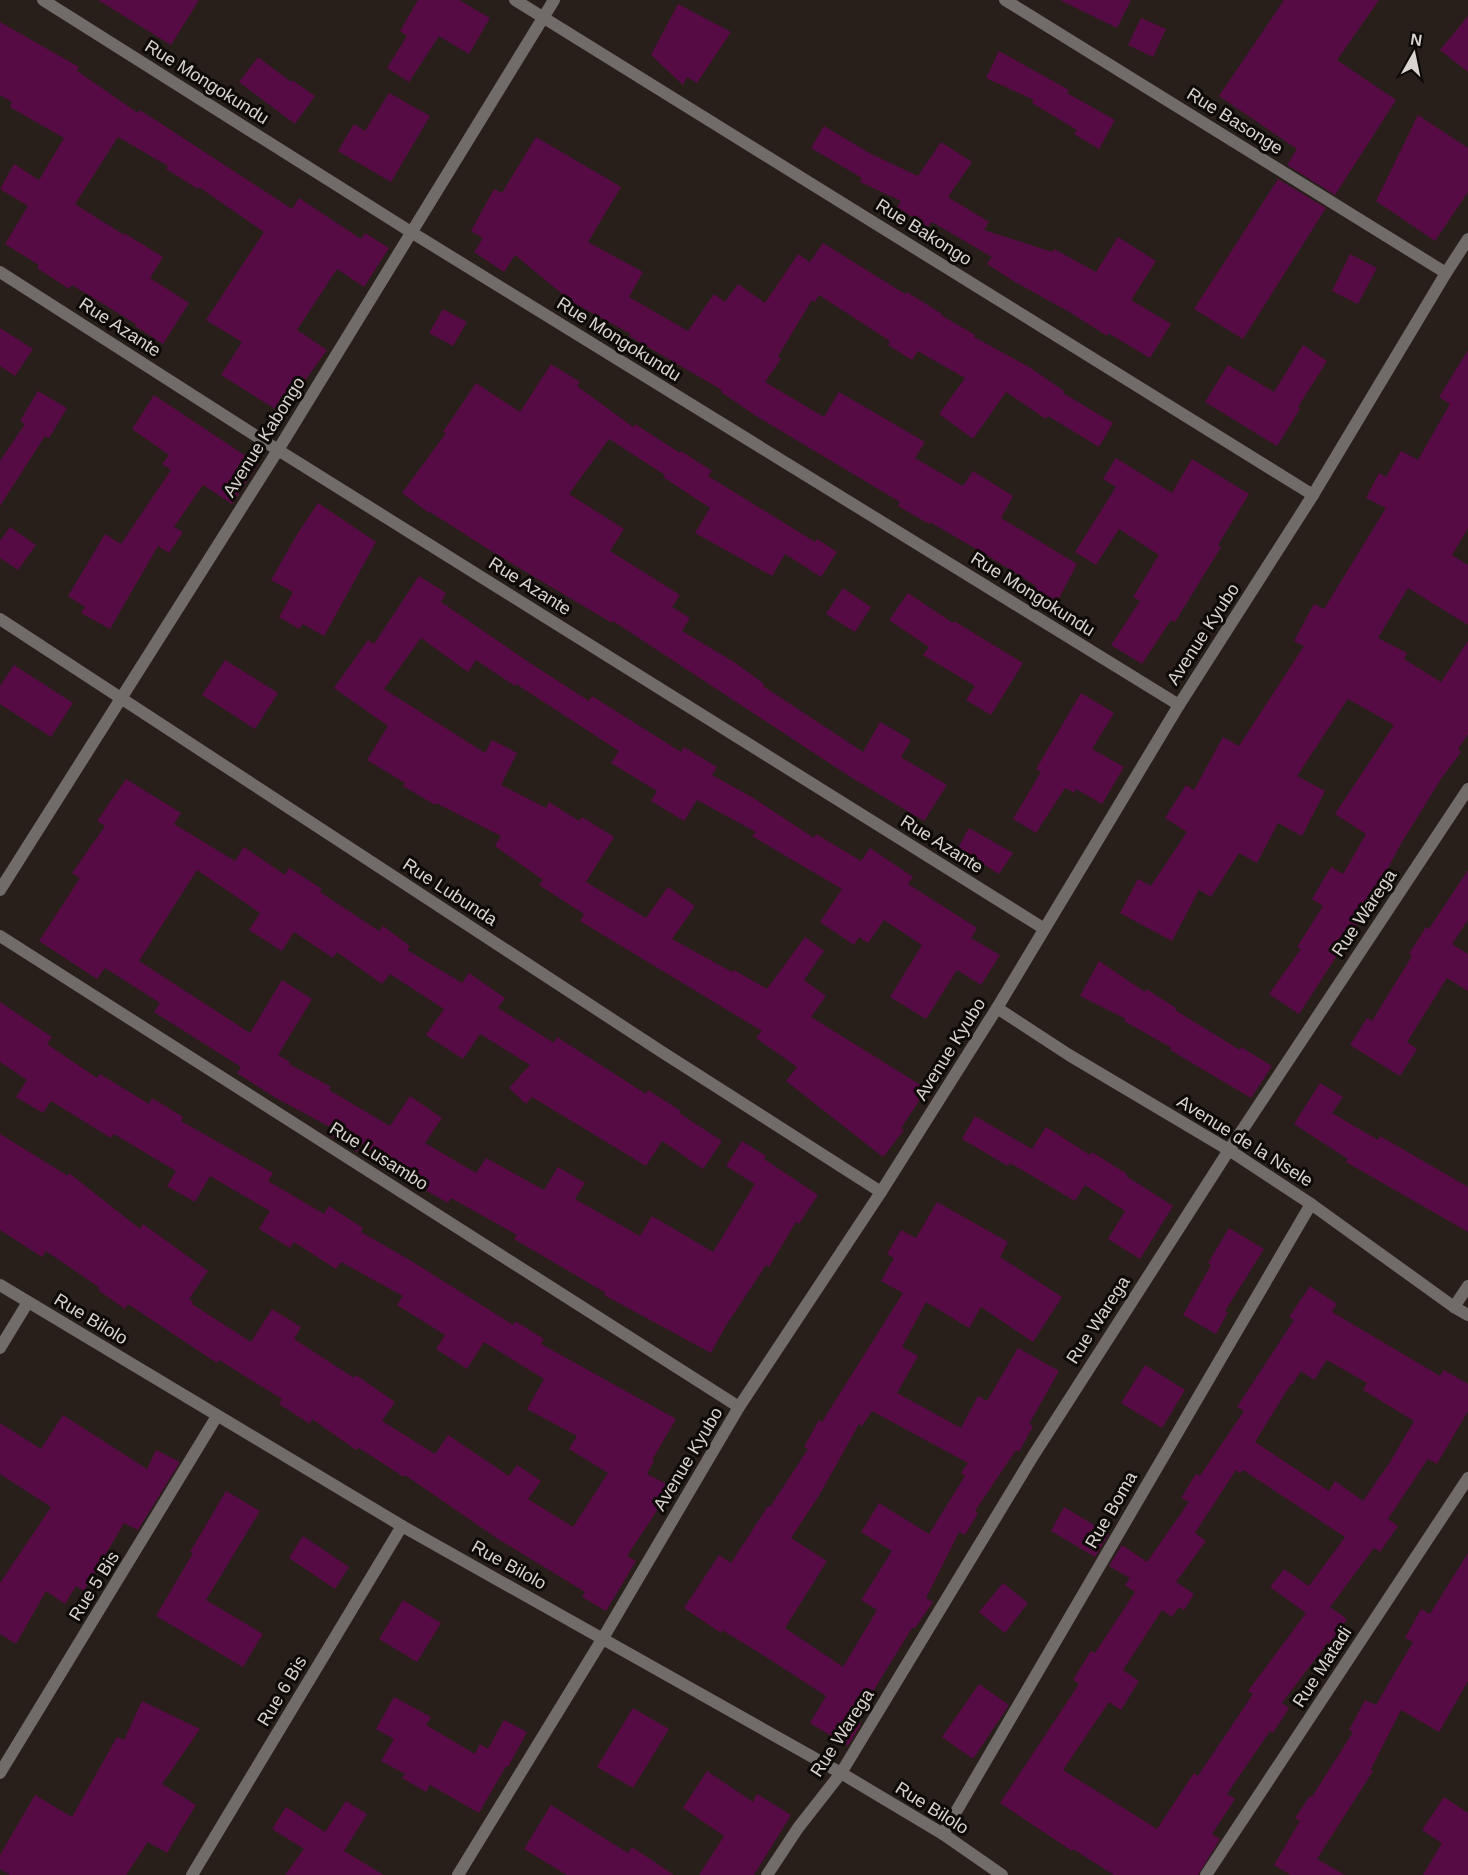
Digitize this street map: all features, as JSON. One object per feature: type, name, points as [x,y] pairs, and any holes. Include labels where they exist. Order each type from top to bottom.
[{"type":"street","name":"Rue Mongokundu","points":[[43,0],[411,232],[1179,705]]},
{"type":"street","name":"Rue Bakongo","points":[[515,0],[1313,495]]},
{"type":"street","name":"Avenue Kabongo","points":[[0,890],[278,450],[554,0]]},
{"type":"street","name":"Rue Basonge","points":[[1005,0],[1446,273]]},
{"type":"street","name":"Avenue Kyubo","points":[[458,1875],[603,1638],[739,1407],[881,1192],[997,1008],[1179,705],[1313,495],[1468,239]]},
{"type":"street","name":"Rue Azante","points":[[0,272],[278,450],[1043,928]]},
{"type":"street","name":"Rue Lubunda","points":[[0,619],[642,1039],[881,1192]]},
{"type":"street","name":"Rue Warega","points":[[767,1875],[798,1828],[841,1773],[1033,1456],[1229,1150],[1468,789]]},
{"type":"street","name":"Rue Lusambo","points":[[0,936],[739,1407]]},
{"type":"street","name":"Avenue de la Nsele","points":[[997,1008],[1069,1055],[1229,1150],[1311,1204],[1468,1316]]},
{"type":"street","name":"Rue Boma","points":[[942,1834],[1311,1204]]},
{"type":"street","name":"Rue Bilolo","points":[[0,1285],[402,1526],[841,1773],[942,1834],[1002,1875]]},
{"type":"street","points":[[1454,1307],[1468,1286]]},
{"type":"street","points":[[0,1348],[28,1302]]},
{"type":"street","name":"Rue 5 Bis","points":[[0,1773],[217,1416]]},
{"type":"street","name":"Rue Matadi","points":[[1206,1875],[1468,1478]]},
{"type":"street","name":"Rue 6 Bis","points":[[192,1875],[402,1526]]},
{"type":"building","points":[[98,0],[199,0],[171,45]]},
{"type":"building","points":[[418,0],[459,0],[490,18],[469,54],[439,36],[409,82],[387,68],[407,36],[400,31]]},
{"type":"building","points":[[1060,0],[1131,0],[1117,28]]},
{"type":"building","points":[[1284,0],[1379,0],[1337,60],[1396,100],[1335,195],[1287,165],[1297,149],[1219,96]]},
{"type":"building","points":[[678,4],[731,32],[697,83],[687,77],[683,85],[651,55]]},
{"type":"building","points":[[1468,16],[1468,72],[1440,50]]},
{"type":"building","points":[[1141,18],[1166,29],[1153,57],[1128,45]]},
{"type":"building","points":[[0,22],[79,67],[77,71],[138,113],[140,110],[292,209],[299,198],[361,239],[365,233],[389,248],[364,287],[337,269],[297,330],[327,350],[301,386],[298,384],[280,412],[221,375],[242,342],[206,320],[264,232],[199,187],[198,189],[166,169],[168,166],[118,137],[75,204],[163,257],[150,278],[189,303],[163,344],[135,326],[136,324],[72,285],[69,289],[37,268],[39,265],[5,244],[28,206],[0,189],[14,164],[39,180],[64,138],[10,107],[12,102],[0,95]]},
{"type":"building","points":[[999,51],[1069,90],[1067,93],[1115,120],[1099,149],[1074,134],[1077,130],[1032,103],[1034,100],[986,78]]},
{"type":"building","points":[[258,57],[291,82],[292,80],[315,96],[295,124],[239,82]]},
{"type":"building","points":[[389,93],[430,116],[391,182],[338,151],[354,124],[365,131]]},
{"type":"building","points":[[1418,115],[1468,148],[1468,192],[1435,241],[1376,201]]},
{"type":"building","points":[[824,126],[871,154],[918,176],[941,142],[972,162],[948,197],[989,222],[984,230],[1052,252],[1054,249],[1096,272],[1118,237],[1156,261],[1131,300],[1171,324],[1150,358],[1108,333],[1107,336],[1015,282],[987,264],[992,257],[932,222],[928,227],[897,207],[901,201],[860,182],[862,178],[811,148]]},
{"type":"building","points":[[536,137],[621,187],[588,242],[643,272],[629,297],[688,331],[714,294],[725,302],[738,284],[765,303],[798,254],[810,262],[823,243],[905,294],[907,292],[975,335],[974,337],[1029,367],[1064,391],[1063,393],[1113,423],[1099,447],[1048,416],[1046,419],[1006,392],[973,439],[939,414],[965,378],[918,351],[912,360],[888,345],[890,341],[819,295],[815,302],[812,300],[778,356],[781,359],[765,382],[824,417],[839,392],[925,442],[915,458],[963,486],[973,471],[1013,496],[1001,518],[1077,564],[1057,602],[1034,589],[1036,586],[988,556],[898,506],[900,502],[756,416],[721,392],[722,390],[629,336],[631,334],[572,302],[515,255],[504,272],[474,252],[483,238],[471,231],[494,189],[502,193]]},
{"type":"building","points":[[1278,179],[1326,208],[1243,339],[1194,309]]},
{"type":"building","points":[[1350,254],[1377,268],[1358,304],[1332,291]]},
{"type":"building","points":[[443,309],[467,322],[453,346],[429,333]]},
{"type":"building","points":[[0,328],[33,349],[15,376],[0,366]]},
{"type":"building","points":[[1303,345],[1327,361],[1277,446],[1205,402],[1228,365],[1274,392]]},
{"type":"building","points":[[1468,350],[1468,528],[1452,555],[1468,565],[1468,625],[1408,588],[1378,638],[1407,653],[1404,659],[1441,682],[1468,641],[1468,734],[1458,749],[1461,752],[1441,779],[1402,842],[1357,925],[1299,1014],[1269,994],[1301,949],[1297,947],[1323,906],[1312,899],[1331,867],[1343,874],[1366,834],[1335,814],[1394,725],[1348,699],[1297,776],[1325,791],[1302,836],[1278,823],[1257,863],[1239,853],[1211,897],[1199,890],[1172,941],[1120,913],[1138,879],[1151,886],[1187,832],[1165,818],[1186,785],[1194,790],[1223,737],[1239,746],[1304,646],[1294,641],[1314,604],[1324,609],[1386,508],[1366,498],[1379,473],[1386,477],[1401,451],[1418,460],[1450,404],[1439,397]]},
{"type":"building","points":[[551,364],[580,382],[577,386],[633,427],[635,424],[680,453],[681,451],[712,471],[708,476],[815,542],[817,539],[837,552],[821,577],[785,554],[772,576],[695,533],[710,508],[663,477],[665,475],[609,439],[569,494],[624,529],[610,551],[680,595],[672,607],[690,618],[682,631],[734,662],[764,684],[763,686],[863,752],[880,722],[911,740],[901,757],[947,785],[924,821],[849,776],[613,621],[612,623],[496,554],[429,513],[402,493],[446,433],[443,432],[476,383],[520,412]]},
{"type":"building","points":[[38,391],[67,408],[49,438],[45,436],[0,506],[0,461],[25,424],[20,421]]},
{"type":"building","points":[[154,395],[258,464],[232,504],[203,485],[174,527],[183,532],[169,553],[158,546],[110,629],[81,613],[85,607],[68,596],[105,534],[121,544],[171,470],[162,464],[169,455],[132,429]]},
{"type":"building","points":[[1116,458],[1172,493],[1192,459],[1249,494],[1218,545],[1221,547],[1175,622],[1171,620],[1142,664],[1111,645],[1140,601],[1133,597],[1159,555],[1119,529],[1096,565],[1075,552],[1116,487],[1103,479]]},
{"type":"building","points":[[318,503],[376,542],[324,636],[303,624],[299,629],[279,617],[293,592],[271,580]]},
{"type":"building","points":[[10,527],[36,545],[18,570],[0,558],[0,541]]},
{"type":"building","points":[[419,576],[446,593],[441,602],[530,663],[589,701],[592,696],[681,752],[684,747],[717,767],[712,775],[755,799],[814,838],[816,834],[861,861],[870,848],[913,877],[908,884],[977,928],[971,938],[1000,955],[981,985],[957,970],[926,1019],[890,997],[922,945],[884,920],[868,943],[859,937],[854,945],[820,922],[842,889],[752,836],[756,832],[697,800],[684,821],[651,801],[657,791],[611,763],[619,751],[516,684],[515,686],[476,660],[468,672],[421,638],[384,689],[485,753],[492,740],[517,753],[501,785],[546,808],[549,802],[579,821],[582,817],[614,837],[586,882],[646,918],[668,887],[695,906],[672,939],[767,989],[805,937],[824,951],[804,980],[826,996],[811,1017],[927,1089],[901,1128],[904,1130],[883,1157],[786,1081],[797,1067],[756,1038],[762,1031],[580,921],[584,914],[539,885],[543,880],[495,846],[501,836],[436,803],[435,805],[403,786],[405,783],[367,760],[388,726],[334,688],[368,640],[374,644]]},
{"type":"building","points":[[843,588],[871,607],[855,632],[826,614]]},
{"type":"building","points":[[908,593],[953,623],[954,621],[1023,663],[991,715],[966,700],[975,686],[923,655],[929,647],[889,620]]},
{"type":"building","points":[[225,660],[278,693],[255,729],[202,695]]},
{"type":"building","points":[[14,665],[73,703],[51,737],[0,704],[0,686]]},
{"type":"building","points":[[1081,693],[1114,713],[1092,749],[1124,767],[1102,804],[1076,789],[1074,793],[1065,788],[1036,833],[1013,819],[1041,772],[1036,769]]},
{"type":"building","points":[[126,779],[181,813],[174,824],[235,861],[244,847],[285,875],[289,868],[322,889],[320,892],[379,931],[383,926],[410,946],[407,950],[462,983],[469,973],[505,998],[498,1008],[554,1043],[557,1037],[646,1094],[648,1090],[722,1141],[703,1169],[662,1141],[646,1166],[532,1097],[526,1104],[509,1088],[530,1065],[480,1034],[463,1059],[426,1035],[444,1009],[390,974],[382,984],[337,952],[333,958],[294,932],[282,951],[249,930],[260,913],[197,870],[139,961],[250,1033],[282,980],[312,999],[278,1055],[290,1062],[289,1064],[331,1087],[329,1090],[390,1126],[410,1096],[442,1118],[425,1143],[476,1173],[486,1158],[544,1190],[558,1167],[585,1183],[575,1199],[640,1236],[652,1216],[713,1252],[755,1184],[726,1166],[742,1141],[766,1156],[764,1159],[818,1195],[799,1224],[796,1222],[769,1267],[766,1265],[725,1327],[711,1353],[604,1295],[606,1293],[514,1239],[517,1235],[451,1198],[448,1203],[420,1187],[423,1183],[362,1144],[357,1152],[326,1133],[330,1127],[276,1098],[237,1073],[241,1067],[154,1012],[160,1003],[105,968],[97,979],[39,941],[80,878],[72,873],[105,826],[97,821]]},
{"type":"building","points":[[969,828],[1013,853],[999,874],[958,848]]},
{"type":"building","points":[[1468,870],[1468,920],[1452,944],[1468,954],[1468,991],[1447,978],[1407,1042],[1417,1049],[1400,1076],[1350,1045],[1367,1018],[1372,1021],[1412,956],[1409,954],[1426,927],[1429,929]]},
{"type":"building","points":[[1099,961],[1240,1050],[1241,1047],[1272,1066],[1251,1098],[1124,1021],[1126,1019],[1080,996]]},
{"type":"building","points":[[0,1002],[52,1037],[47,1044],[97,1078],[100,1074],[149,1104],[152,1098],[183,1117],[181,1121],[273,1173],[268,1181],[324,1214],[329,1206],[363,1228],[361,1232],[513,1325],[515,1321],[544,1339],[541,1344],[676,1419],[652,1460],[654,1461],[647,1474],[670,1486],[660,1506],[627,1556],[636,1561],[606,1611],[582,1597],[585,1592],[498,1539],[405,1475],[404,1477],[359,1448],[356,1450],[312,1419],[310,1424],[279,1404],[282,1399],[219,1360],[217,1363],[128,1304],[125,1309],[98,1290],[100,1288],[46,1251],[42,1257],[0,1230],[0,1134],[68,1176],[69,1173],[140,1229],[143,1224],[208,1271],[189,1299],[193,1302],[192,1304],[251,1342],[272,1309],[301,1327],[294,1339],[354,1378],[356,1375],[395,1402],[382,1421],[435,1454],[448,1435],[509,1476],[517,1465],[541,1481],[528,1499],[573,1527],[608,1473],[569,1449],[577,1436],[527,1409],[544,1379],[484,1342],[467,1369],[436,1349],[445,1335],[397,1305],[403,1296],[341,1262],[336,1269],[294,1242],[290,1248],[259,1229],[270,1211],[210,1176],[195,1202],[167,1186],[176,1171],[114,1134],[111,1138],[51,1101],[43,1113],[16,1097],[27,1080],[0,1062]]},
{"type":"building","points":[[1320,1083],[1343,1097],[1332,1113],[1378,1140],[1380,1136],[1468,1187],[1468,1232],[1346,1162],[1348,1159],[1294,1124]]},
{"type":"building","points":[[975,1116],[1032,1149],[1046,1127],[1090,1155],[1092,1152],[1173,1206],[1140,1259],[1108,1239],[1125,1211],[1085,1185],[1075,1201],[1010,1163],[1008,1166],[962,1139]]},
{"type":"building","points":[[937,1202],[1008,1242],[1000,1257],[1062,1297],[1033,1342],[981,1307],[969,1328],[926,1302],[902,1347],[918,1356],[897,1393],[961,1428],[978,1396],[987,1401],[1018,1348],[1059,1371],[1029,1424],[1033,1426],[1019,1452],[1016,1450],[975,1511],[978,1513],[965,1535],[959,1532],[926,1598],[933,1602],[915,1628],[912,1628],[856,1719],[861,1724],[848,1746],[810,1723],[826,1696],[684,1608],[719,1555],[731,1563],[808,1449],[804,1447],[819,1420],[822,1422],[903,1293],[881,1281],[894,1258],[887,1254],[901,1230],[916,1238]],"holes":[[[872,1411],[968,1463],[961,1473],[965,1476],[929,1534],[879,1503],[861,1532],[892,1551],[861,1600],[877,1610],[843,1667],[785,1628],[827,1561],[791,1538],[820,1494],[859,1424],[862,1426]]]},
{"type":"building","points":[[1229,1228],[1264,1249],[1225,1311],[1228,1312],[1216,1334],[1183,1315],[1211,1265],[1208,1263]]},
{"type":"building","points":[[1310,1286],[1337,1304],[1332,1312],[1440,1376],[1444,1370],[1468,1384],[1468,1411],[1437,1464],[1428,1459],[1388,1519],[1398,1526],[1380,1552],[1374,1548],[1330,1607],[1347,1619],[1330,1644],[1328,1642],[1282,1703],[1289,1708],[1273,1733],[1270,1731],[1227,1794],[1235,1799],[1212,1834],[1220,1839],[1198,1875],[1114,1875],[1073,1849],[1072,1851],[1000,1803],[1079,1684],[1073,1680],[1091,1651],[1095,1653],[1135,1592],[1125,1585],[1130,1578],[1109,1566],[1122,1545],[1147,1562],[1189,1502],[1181,1498],[1196,1474],[1200,1476],[1244,1411],[1237,1407],[1294,1320],[1289,1317]],"holes":[[[1327,1360],[1367,1383],[1363,1390],[1414,1421],[1390,1462],[1363,1501],[1335,1481],[1329,1491],[1255,1442],[1301,1371],[1314,1380]],[[1236,1470],[1240,1473],[1243,1470],[1345,1537],[1309,1586],[1284,1569],[1270,1587],[1306,1613],[1248,1691],[1253,1694],[1198,1776],[1194,1773],[1157,1829],[1063,1770],[1109,1702],[1121,1710],[1139,1681],[1123,1670],[1162,1610],[1172,1617],[1179,1607],[1184,1610],[1194,1594],[1176,1582],[1206,1541],[1195,1533]]]},
{"type":"building","points":[[1145,1365],[1185,1390],[1162,1428],[1121,1403]]},
{"type":"building","points":[[63,1415],[147,1469],[156,1450],[180,1462],[138,1530],[124,1523],[84,1591],[76,1586],[65,1604],[46,1591],[16,1644],[0,1634],[0,1583],[51,1507],[0,1474],[0,1423],[41,1449]]},
{"type":"building","points":[[226,1491],[260,1511],[206,1600],[263,1634],[243,1667],[156,1616]]},
{"type":"building","points":[[1064,1507],[1109,1534],[1095,1557],[1051,1531]]},
{"type":"building","points":[[303,1536],[349,1567],[335,1589],[289,1558]]},
{"type":"building","points":[[1468,1553],[1468,1681],[1439,1732],[1401,1710],[1371,1769],[1373,1771],[1317,1859],[1345,1875],[1291,1875],[1274,1865],[1300,1821],[1295,1818],[1310,1796],[1312,1797],[1353,1732],[1349,1730],[1365,1700],[1376,1705],[1413,1642],[1405,1638],[1421,1609],[1430,1614]]},
{"type":"building","points":[[1003,1583],[1028,1603],[1005,1633],[979,1612]]},
{"type":"building","points":[[403,1600],[441,1623],[417,1662],[379,1639]]},
{"type":"building","points":[[979,1684],[1009,1705],[973,1759],[942,1737]]},
{"type":"building","points":[[394,1697],[431,1717],[426,1725],[475,1754],[480,1744],[488,1749],[504,1720],[527,1732],[479,1813],[430,1785],[426,1792],[402,1778],[405,1774],[381,1761],[394,1739],[376,1729]]},
{"type":"building","points":[[142,1701],[200,1729],[162,1784],[196,1805],[167,1853],[148,1842],[126,1875],[10,1875],[0,1869],[0,1855],[35,1795],[72,1817],[117,1737],[124,1740]]},
{"type":"building","points":[[633,1708],[669,1729],[633,1788],[597,1767]]},
{"type":"building","points":[[707,1771],[753,1802],[757,1794],[791,1815],[754,1875],[699,1875],[724,1836],[683,1808]]},
{"type":"building","points":[[1444,1797],[1468,1813],[1468,1875],[1423,1875],[1442,1843],[1422,1830]]},
{"type":"building","points":[[346,1801],[367,1814],[344,1851],[384,1875],[285,1875],[304,1849],[272,1829],[286,1807],[325,1832]]},
{"type":"building","points":[[551,1805],[628,1853],[632,1847],[674,1875],[567,1875],[524,1849]]}]
